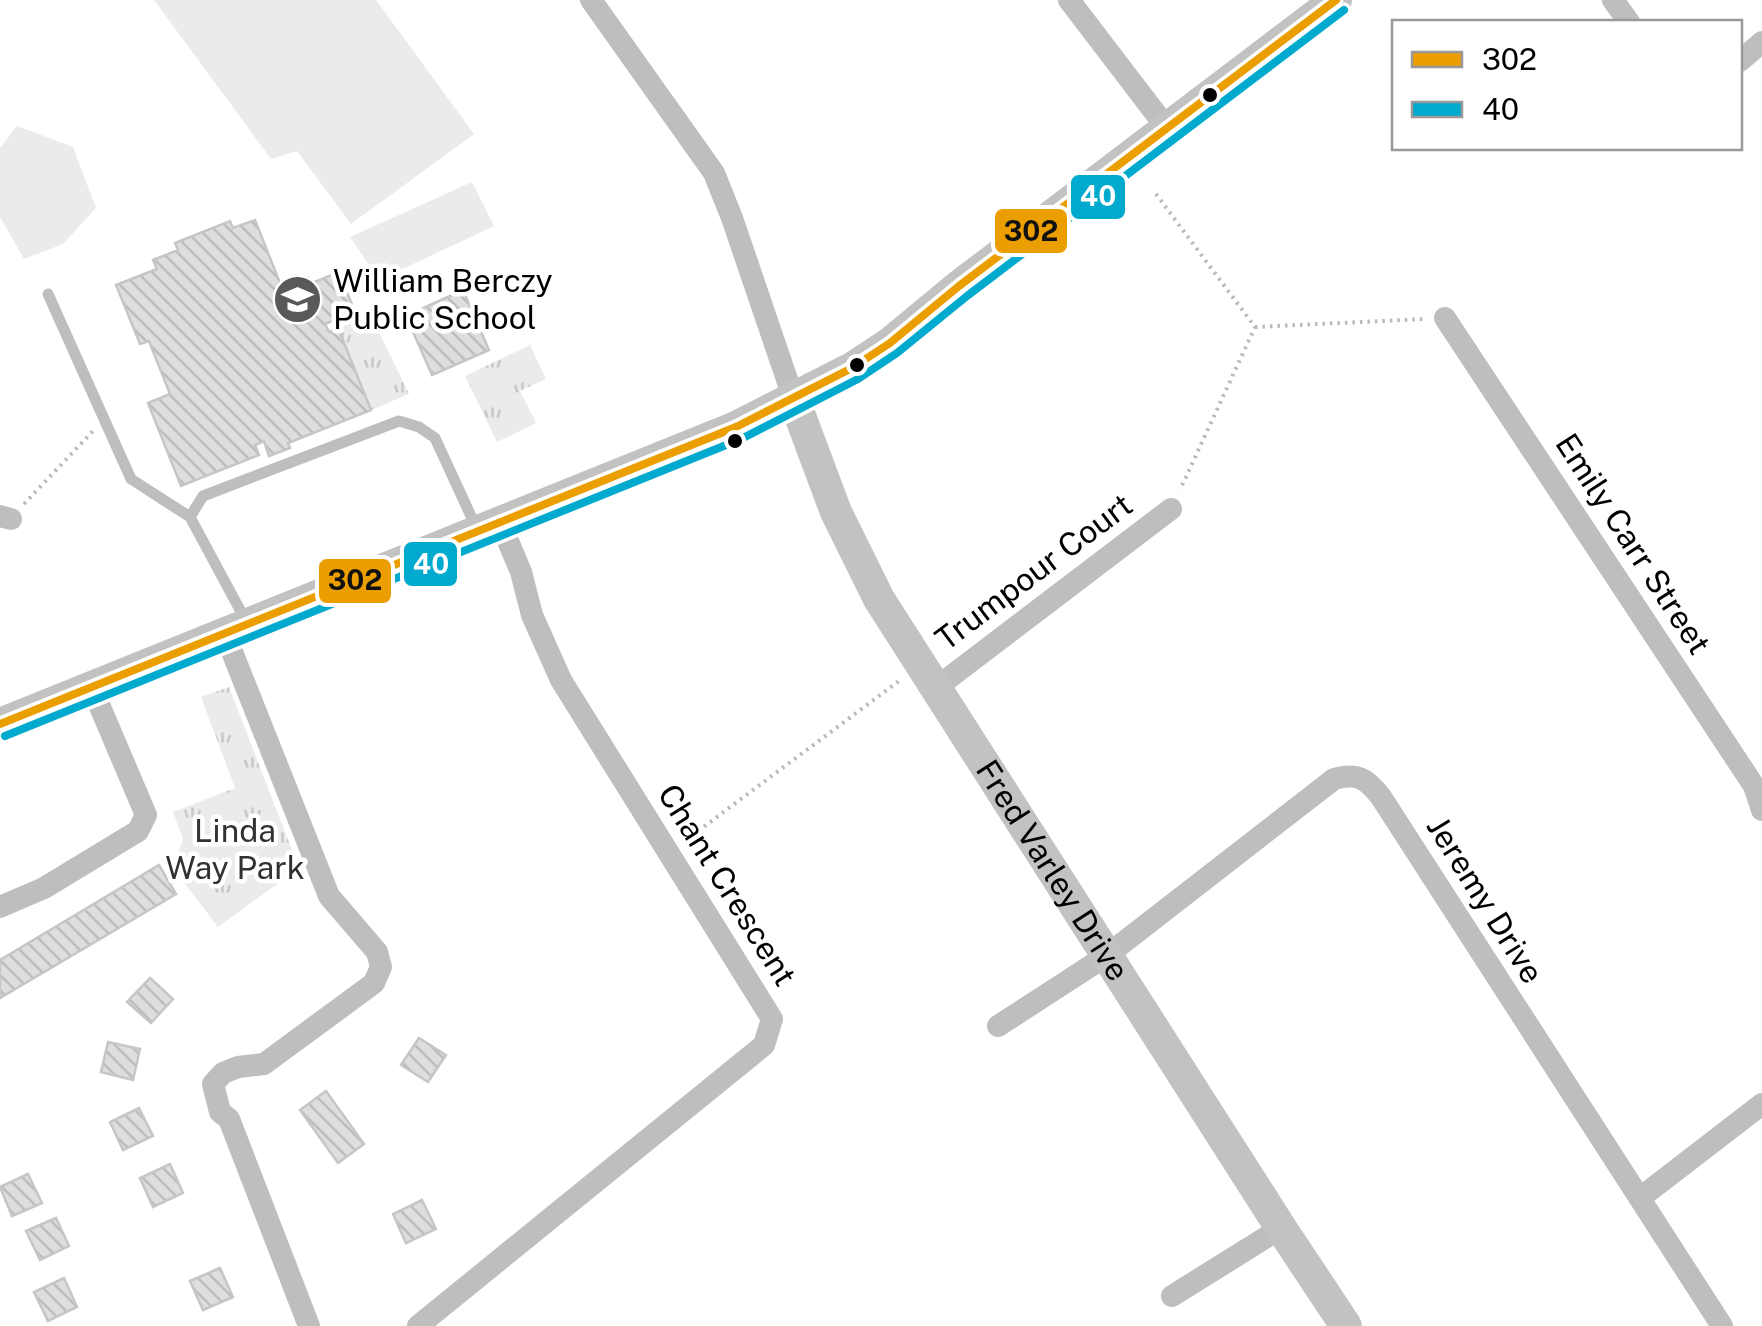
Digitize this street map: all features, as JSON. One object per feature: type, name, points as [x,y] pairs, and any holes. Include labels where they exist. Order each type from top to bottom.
[{"type":"main road","points":[[0,724],[736,427],[852,368],[890,343],[1336,0]]},
{"type":"main road","name":"Fred Varley Drive","points":[[794,397],[844,527],[879,599],[1346,1326]]},
{"type":"street","points":[[591,0],[714,174],[794,397]]},
{"type":"street","points":[[1069,0],[1166,128]]},
{"type":"street","points":[[1742,59],[1762,42]]},
{"type":"street","name":"Emily Carr Street","points":[[1445,318],[1754,786],[1762,810]]},
{"type":"street","name":"Trumpour Court","points":[[929,676],[1171,509]]},
{"type":"street","name":"Chant Crescent","points":[[418,1326],[764,1046],[772,1019],[562,680],[532,615],[520,572],[489,527]]},
{"type":"street","points":[[237,629],[329,896],[376,952],[380,966],[374,983],[264,1064],[238,1068],[214,1084],[220,1112],[229,1119],[308,1326]]},
{"type":"street","points":[[0,908],[44,888],[138,832],[146,815],[92,688]]},
{"type":"street","name":"Jeremy Drive","points":[[1106,956],[1334,779],[1350,774],[1369,781],[1464,922],[1506,996],[1722,1326]]},
{"type":"street","points":[[998,1026],[1106,956]]},
{"type":"street","points":[[1640,1198],[1762,1104]]},
{"type":"street","points":[[1172,1296],[1280,1228]]},
{"type":"lane","points":[[48,294],[131,479],[190,516],[237,629]]},
{"type":"lane","points":[[190,516],[202,496],[399,421],[436,438],[489,527]]},
{"type":"path","points":[[1156,194],[1255,327]]},
{"type":"path","points":[[1255,327],[1445,318]]},
{"type":"path","points":[[1171,509],[1255,327]]},
{"type":"path","points":[[5,517],[104,419]]},
{"type":"path","points":[[670,852],[929,676]]},
{"type":"green space","points":[[154,0],[376,0],[474,134],[351,224],[297,151],[271,159]]},
{"type":"green space","points":[[17,126],[73,147],[96,208],[63,244],[24,259],[0,217],[0,148]]},
{"type":"green space","points":[[472,182],[494,226],[379,280],[350,237]]},
{"type":"green space","points":[[361,319],[376,326],[409,394],[371,410],[338,328]]},
{"type":"green space","points":[[530,345],[546,379],[520,391],[536,423],[497,442],[465,376]]},
{"type":"green space","name":"Linda Way Park","points":[[229,687],[299,868],[218,927],[173,868],[183,839],[173,812],[235,788],[201,697]]},
{"type":"building","points":[[255,220],[282,288],[308,278],[310,284],[339,272],[355,312],[325,324],[329,332],[338,328],[371,410],[288,443],[290,448],[269,456],[264,441],[255,445],[259,455],[181,486],[148,403],[170,394],[149,341],[140,344],[116,285],[157,269],[153,260],[178,250],[175,243],[230,221],[233,228]]},
{"type":"building","points":[[463,290],[489,350],[432,375],[406,316]]},
{"type":"building","points":[[159,865],[176,894],[0,998],[0,960]]},
{"type":"building","points":[[150,978],[173,999],[151,1023],[127,1002]]},
{"type":"building","points":[[419,1038],[446,1055],[428,1082],[401,1065]]},
{"type":"building","points":[[108,1042],[140,1049],[133,1080],[101,1072]]},
{"type":"building","points":[[326,1091],[364,1144],[338,1163],[300,1110]]},
{"type":"building","points":[[139,1108],[153,1136],[123,1150],[110,1122]]},
{"type":"building","points":[[170,1164],[183,1193],[153,1207],[140,1178]]},
{"type":"building","points":[[28,1174],[42,1203],[12,1216],[0,1187]]},
{"type":"building","points":[[422,1200],[436,1229],[406,1243],[393,1214]]},
{"type":"building","points":[[56,1218],[69,1246],[40,1260],[26,1231]]},
{"type":"building","points":[[220,1268],[233,1297],[203,1310],[190,1281]]},
{"type":"building","points":[[64,1278],[77,1307],[48,1321],[34,1292]]},
{"type":"transit line","name":"302","points":[[0,724],[736,427],[852,368],[890,343],[959,286],[1336,0]]},
{"type":"transit line","name":"40","points":[[5,736],[741,439],[858,379],[1344,10]]},
{"type":"place","name":"William Berczy Public School","points":[[298,299]]}]
